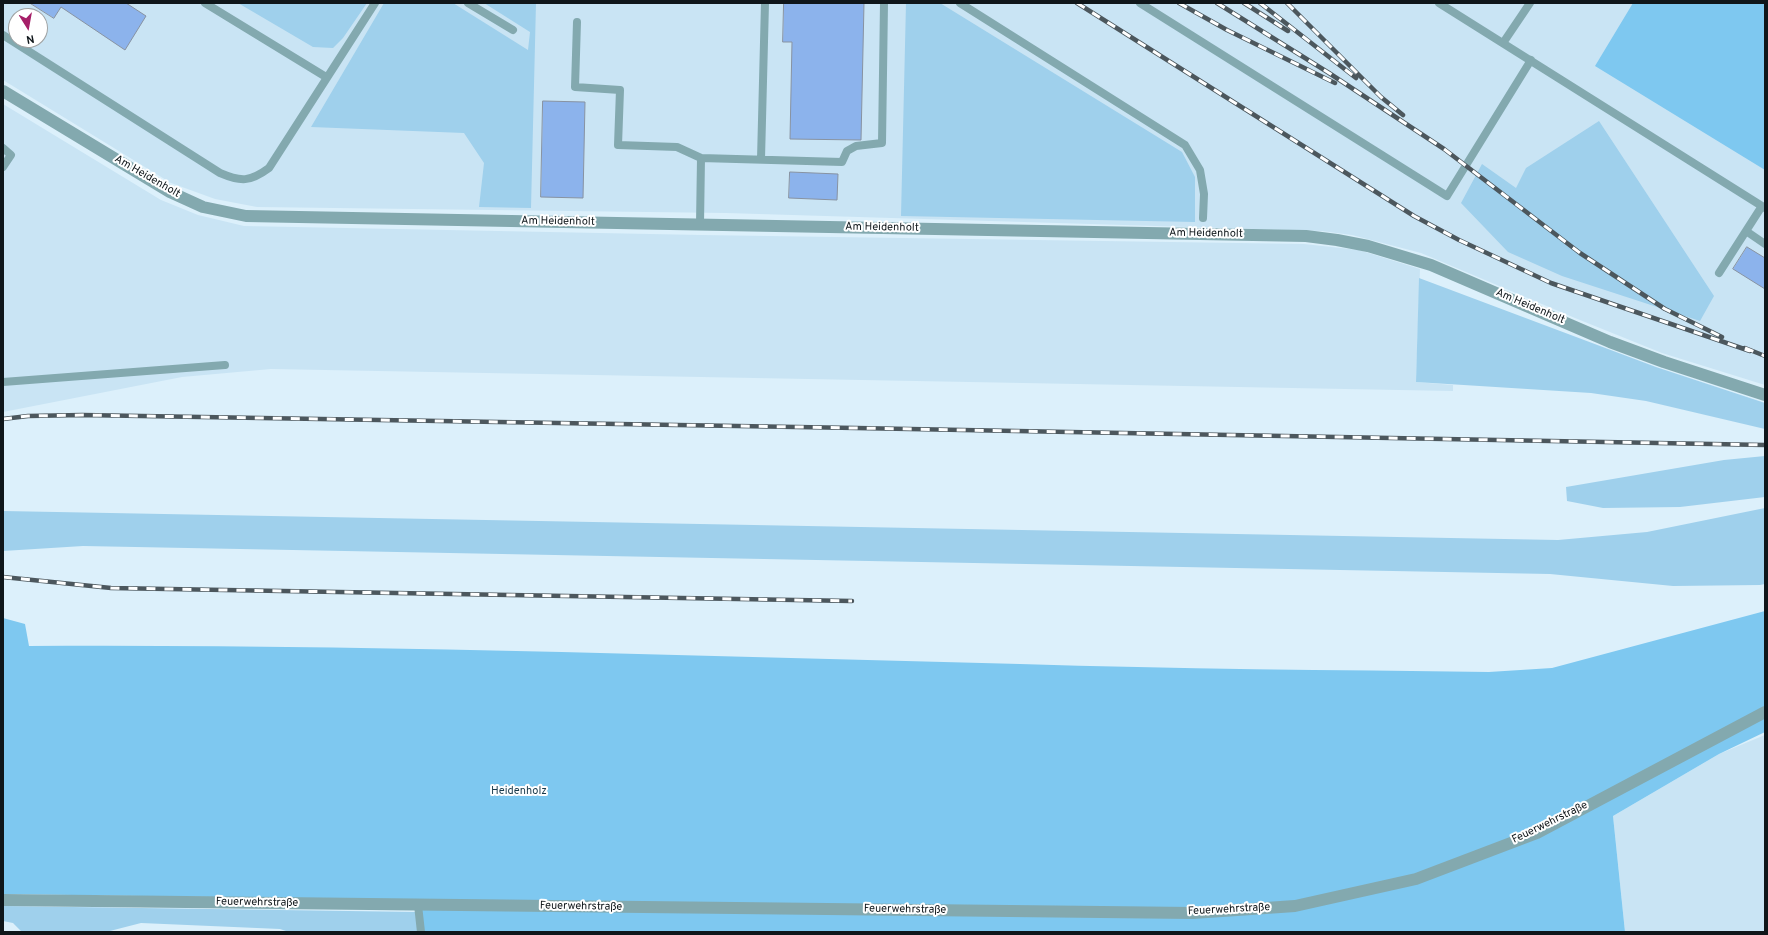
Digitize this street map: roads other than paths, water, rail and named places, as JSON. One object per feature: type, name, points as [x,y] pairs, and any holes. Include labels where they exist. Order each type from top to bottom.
[{"type":"street","name":"Am Heidenholt","points":[[3,91],[170,192],[203,207],[246,216],[1290,236],[1337,240],[1368,246],[1431,265],[1610,342],[1664,362],[1765,395]]},
{"type":"street","name":"Feuerwehrstraße","points":[[3,900],[1193,913],[1295,906],[1416,879],[1537,833],[1765,712]]},
{"type":"lane","points":[[205,3],[326,77]]},
{"type":"lane","points":[[3,35],[220,173],[236,180],[250,179],[269,168],[326,77],[375,3]]},
{"type":"lane","points":[[468,3],[513,30]]},
{"type":"lane","points":[[761,160],[765,3]]},
{"type":"lane","points":[[577,22],[575,87],[620,90],[618,145],[677,147],[701,158],[842,162],[847,151],[856,146],[882,143],[884,3]]},
{"type":"lane","points":[[960,3],[1184,145],[1200,170],[1204,194],[1203,218]]},
{"type":"lane","points":[[1140,3],[1447,196],[1531,60]]},
{"type":"lane","points":[[1439,3],[1764,207],[1719,273]]},
{"type":"lane","points":[[1503,43],[1530,3]]},
{"type":"lane","points":[[3,148],[11,155],[3,167]]},
{"type":"lane","points":[[700,224],[701,158]]},
{"type":"lane","points":[[1746,232],[1765,244]]},
{"type":"lane","points":[[3,382],[225,365]]},
{"type":"lane","points":[[418,905],[421,932]]},
{"type":"railway","points":[[1077,3],[1414,216],[1459,240],[1551,283],[1750,351]]},
{"type":"railway","points":[[1179,3],[1227,30],[1335,83]]},
{"type":"railway","points":[[1217,3],[1329,73],[1444,149],[1580,253],[1665,309],[1722,337]]},
{"type":"railway","points":[[1244,3],[1288,31]]},
{"type":"railway","points":[[1260,3],[1356,78]]},
{"type":"railway","points":[[1287,3],[1381,97],[1403,115]]},
{"type":"railway","points":[[1745,348],[1765,356]]},
{"type":"railway","points":[[3,419],[28,416],[82,415],[1765,445]]},
{"type":"railway","points":[[3,577],[111,588],[852,601]]},
{"type":"park label","name":"Heidenholz","points":[[519,792]]}]
